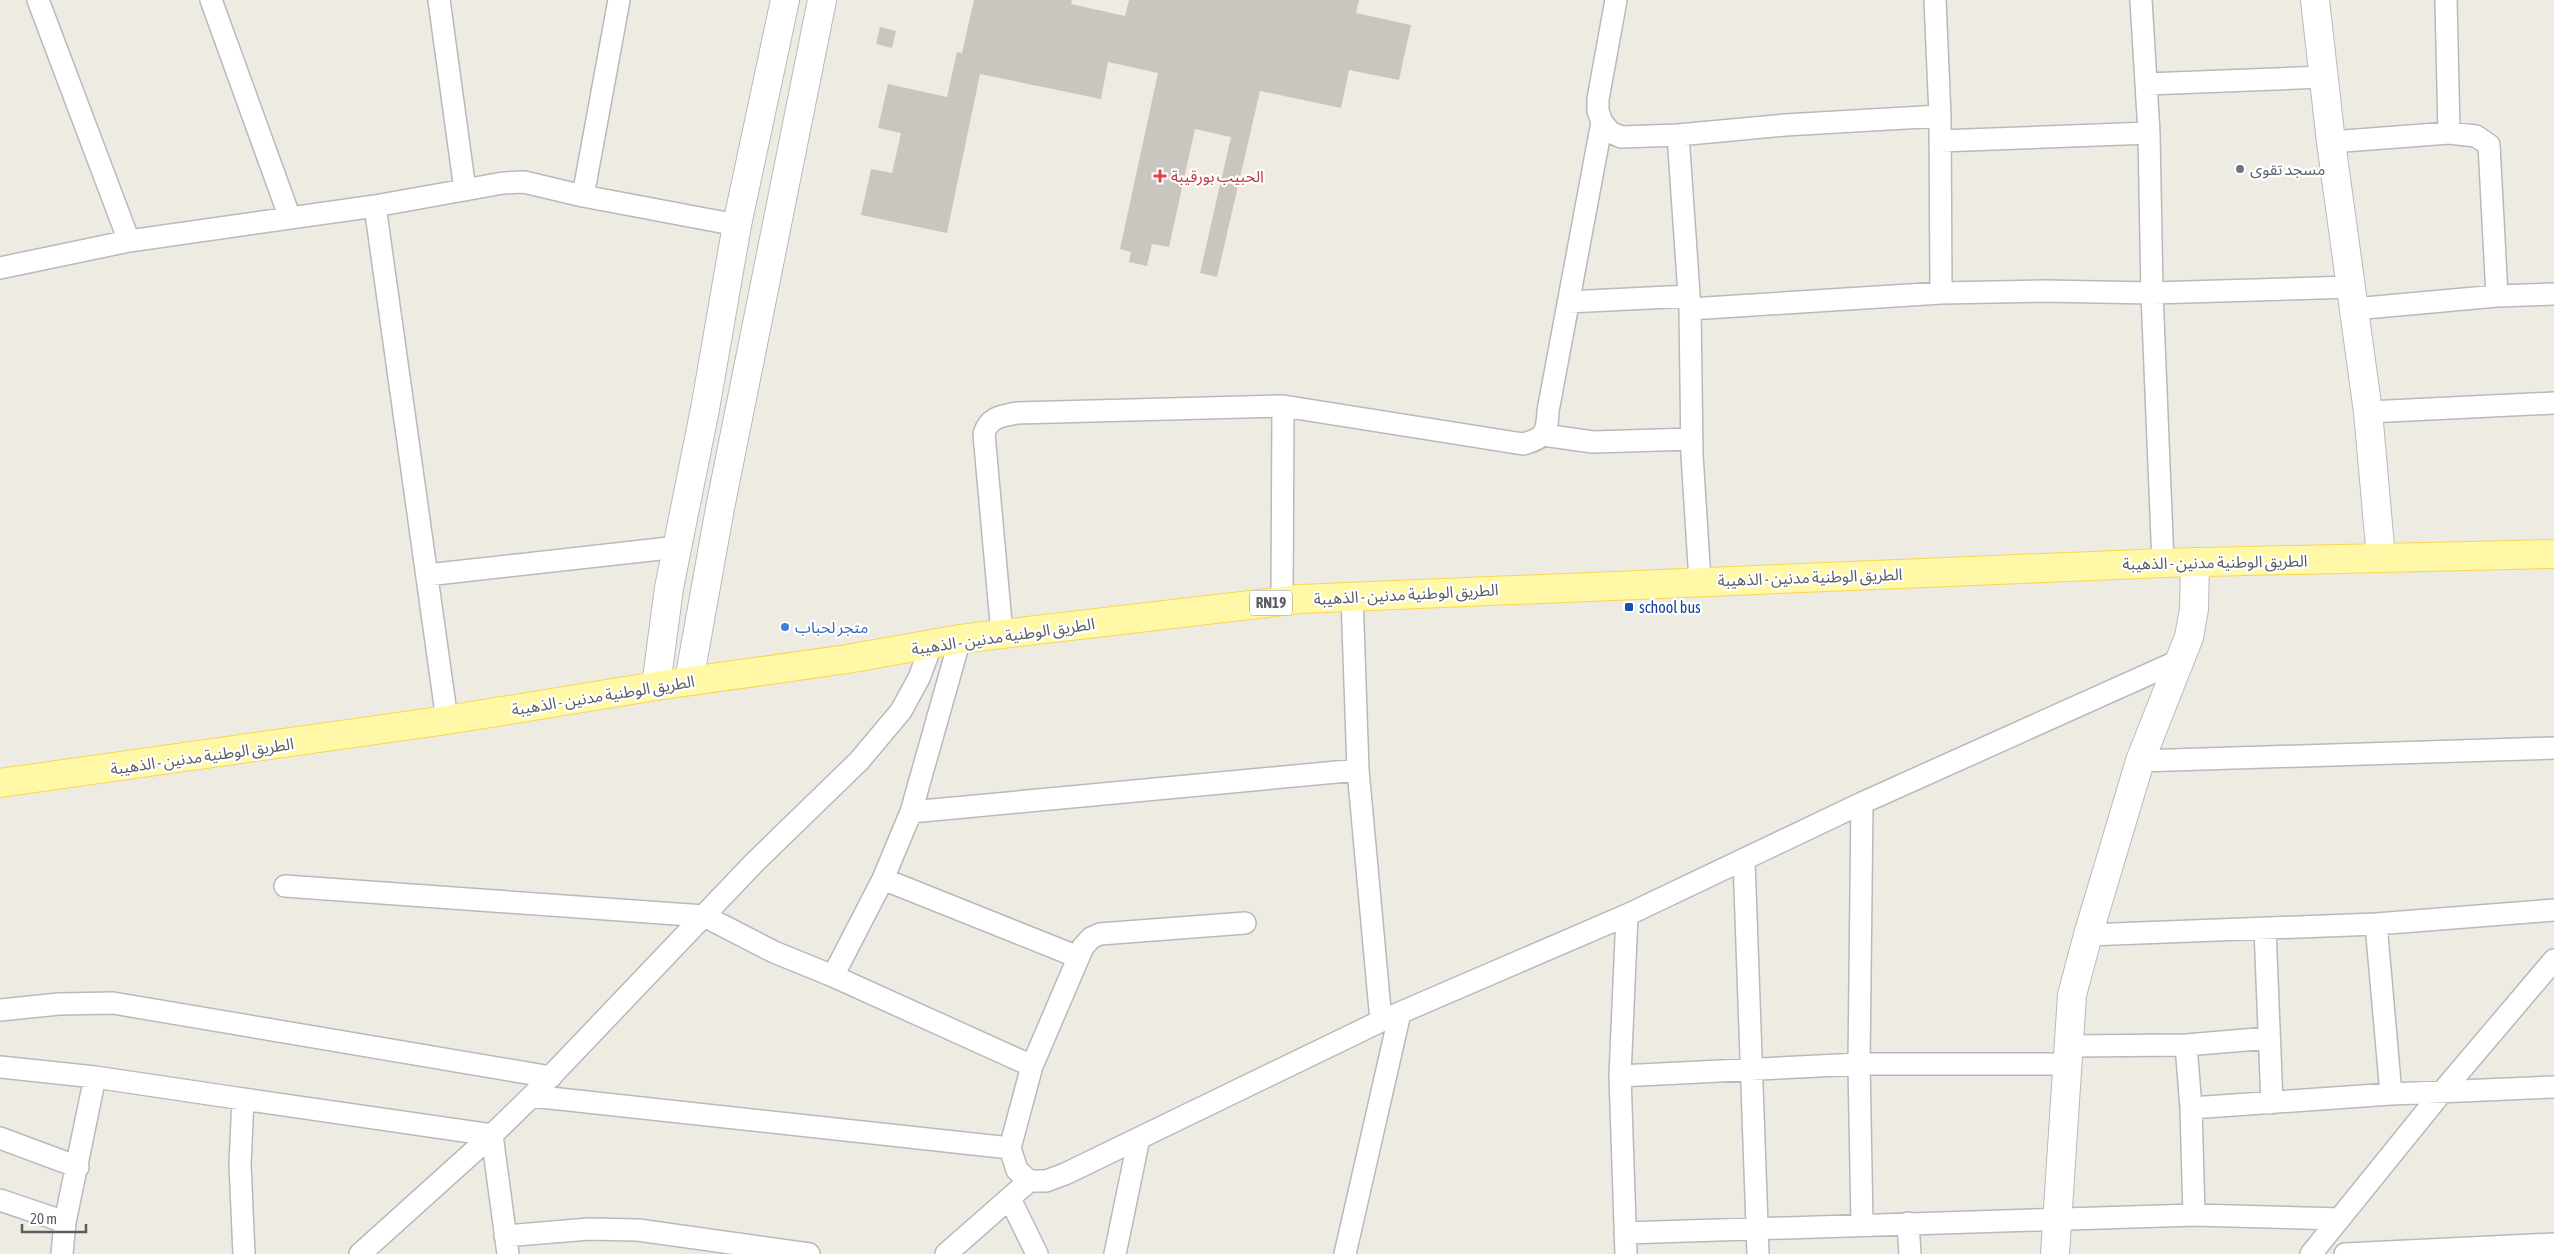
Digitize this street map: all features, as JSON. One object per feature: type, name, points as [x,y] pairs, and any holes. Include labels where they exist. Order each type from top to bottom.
[{"type":"main road","name":"الطريق الوطنية مدنين - الذهيبة","points":[[0,783],[447,720],[656,686],[931,646],[960,639],[1282,602],[1352,596],[2163,563],[2554,554]]},
{"type":"street","points":[[38,0],[129,241]]},
{"type":"street","points":[[211,0],[290,218]]},
{"type":"street","points":[[439,0],[465,190]]},
{"type":"street","points":[[583,196],[619,0]]},
{"type":"street","points":[[656,686],[669,588],[737,225],[785,0]]},
{"type":"street","points":[[689,681],[720,508],[822,0]]},
{"type":"street","points":[[1616,0],[1598,99],[1598,111],[1602,122],[1610,132],[1621,137],[1678,135],[1785,125],[1940,116]]},
{"type":"street","points":[[1935,0],[1940,116],[1941,293]]},
{"type":"street","points":[[2141,0],[2149,133],[2152,292],[2163,563]]},
{"type":"street","points":[[2315,0],[2331,142],[2368,412],[2381,558]]},
{"type":"street","points":[[2446,0],[2449,132]]},
{"type":"street","points":[[2147,84],[2323,76]]},
{"type":"street","points":[[1002,634],[984,434],[986,425],[991,420],[1017,413],[1283,406],[1523,444],[1543,435],[1547,428],[1548,411],[1602,122]]},
{"type":"street","points":[[2331,142],[2449,132],[2476,136],[2490,146],[2497,296]]},
{"type":"street","points":[[1940,141],[2149,133]]},
{"type":"street","points":[[1678,135],[1690,302],[1692,438],[1700,581]]},
{"type":"street","points":[[0,268],[129,241],[375,206],[503,183],[524,182],[583,196],[737,225]]},
{"type":"street","points":[[375,206],[447,720]]},
{"type":"street","points":[[1568,302],[1690,302],[2044,290],[2352,298],[2554,294]]},
{"type":"street","points":[[2368,412],[2554,403]]},
{"type":"street","points":[[1282,602],[1283,406]]},
{"type":"street","points":[[1543,435],[1593,442],[1692,438]]},
{"type":"street","points":[[427,575],[678,547]]},
{"type":"street","points":[[2055,1254],[2072,995],[2140,762],[2189,637],[2194,610],[2195,562]]},
{"type":"street","points":[[1345,1254],[1391,1017],[1358,770],[1352,596]]},
{"type":"street","points":[[833,976],[883,879],[911,812],[960,639]]},
{"type":"street","points":[[360,1254],[492,1135],[532,1096],[704,916],[859,761],[901,710],[920,678],[931,646]]},
{"type":"street","points":[[946,1254],[1029,1181],[1046,1181],[1065,1174],[1391,1017],[1627,915],[1862,803],[2178,661]]},
{"type":"street","points":[[2140,762],[2554,748]]},
{"type":"street","points":[[911,812],[1358,770]]},
{"type":"street","points":[[1862,803],[1859,1064],[1862,1224]]},
{"type":"street","points":[[1744,860],[1758,1254]]},
{"type":"street","points":[[883,879],[1078,957]]},
{"type":"street","points":[[286,886],[704,916],[774,952],[833,976],[1032,1066]]},
{"type":"street","points":[[2088,935],[2376,924],[2554,910]]},
{"type":"street","points":[[1627,915],[1620,1076],[1626,1244],[1758,1228],[1862,1224],[2194,1215],[2339,1219]]},
{"type":"street","points":[[1029,1181],[1017,1170],[1010,1148],[1032,1066],[1078,957],[1091,938],[1100,934],[1245,924]]},
{"type":"street","points":[[2376,924],[2391,1094]]},
{"type":"street","points":[[2265,929],[2272,1102]]},
{"type":"street","points":[[2310,1254],[2442,1092],[2554,960]]},
{"type":"street","points":[[0,1010],[59,1004],[113,1003],[551,1077]]},
{"type":"street","points":[[1620,1076],[2068,1055],[2269,1038]]},
{"type":"street","points":[[2186,1045],[2191,1108],[2194,1215]]},
{"type":"street","points":[[0,1067],[95,1077],[492,1135]]},
{"type":"street","points":[[62,1254],[65,1222],[78,1167],[95,1077]]},
{"type":"street","points":[[2191,1108],[2391,1094],[2554,1087]]},
{"type":"street","points":[[532,1096],[1010,1148]]},
{"type":"street","points":[[243,1099],[240,1164],[244,1254]]},
{"type":"street","points":[[492,1135],[506,1245],[589,1229],[638,1230],[809,1254]]},
{"type":"street","points":[[0,1138],[78,1167]]},
{"type":"street","points":[[1115,1254],[1139,1138]]},
{"type":"street","points":[[1010,1198],[1037,1254]]},
{"type":"street","points":[[0,1200],[65,1222]]},
{"type":"street","points":[[1908,1223],[1910,1254]]},
{"type":"street","points":[[2345,1254],[2554,1244]]},
{"type":"building","name":"الحبيب بورقيبة","points":[[974,0],[1072,0],[1071,4],[1125,16],[1129,0],[1359,0],[1356,13],[1411,25],[1399,80],[1349,70],[1341,108],[1260,91],[1217,277],[1200,273],[1231,137],[1195,129],[1169,247],[1152,244],[1147,266],[1129,262],[1131,252],[1120,249],[1158,73],[1108,62],[1101,99],[980,74],[947,233],[861,215],[871,169],[892,173],[901,133],[878,128],[888,84],[947,97],[957,52],[962,53]]},
{"type":"building","points":[[880,27],[896,31],[892,48],[876,44]]},
{"type":"place","name":"مسجد تقوى","points":[[2240,169]]},
{"type":"place","name":"الحبيب بورقيبة","points":[[1160,176]]},
{"type":"place","name":"school bus","points":[[1629,607]]},
{"type":"place","name":"متجر لحباب","points":[[785,627]]}]
